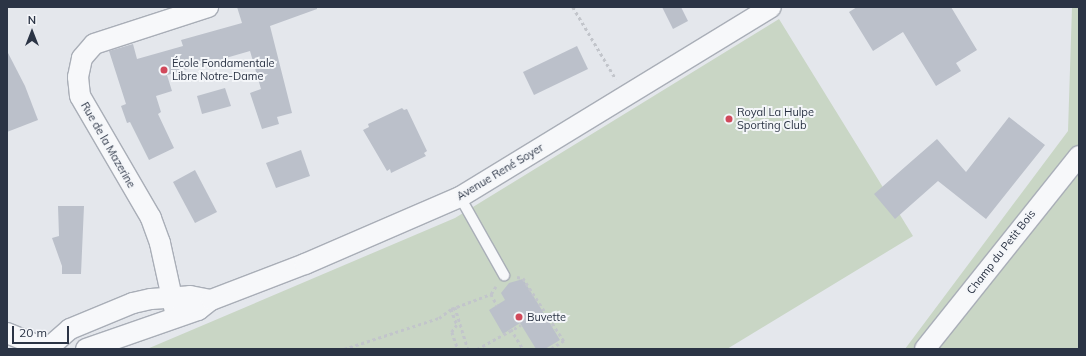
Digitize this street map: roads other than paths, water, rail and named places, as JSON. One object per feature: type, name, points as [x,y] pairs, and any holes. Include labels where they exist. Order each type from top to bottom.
[{"type":"street","name":"Avenue René Soyer","points":[[86,349],[174,307],[190,296],[210,300],[298,267],[460,196],[771,7]]},
{"type":"street","name":"Rue de la Mazerine","points":[[174,307],[160,243],[151,218],[80,96],[78,77],[82,58],[94,44],[198,8]]},
{"type":"street","name":"Champ du Petit Bois","points":[[925,349],[1079,156]]},
{"type":"street","name":"Avenue René Soyer","points":[[47,349],[70,329],[133,304],[174,307]]},
{"type":"street","points":[[7,333],[47,349]]},
{"type":"lane","points":[[460,196],[504,275]]},
{"type":"place","name":"École Fondamentale Libre Notre-Dame","points":[[164,70]]},
{"type":"place","name":"Royal La Hulpe Sporting Club","points":[[729,119]]},
{"type":"place","name":"Buvette","points":[[519,317]]}]
